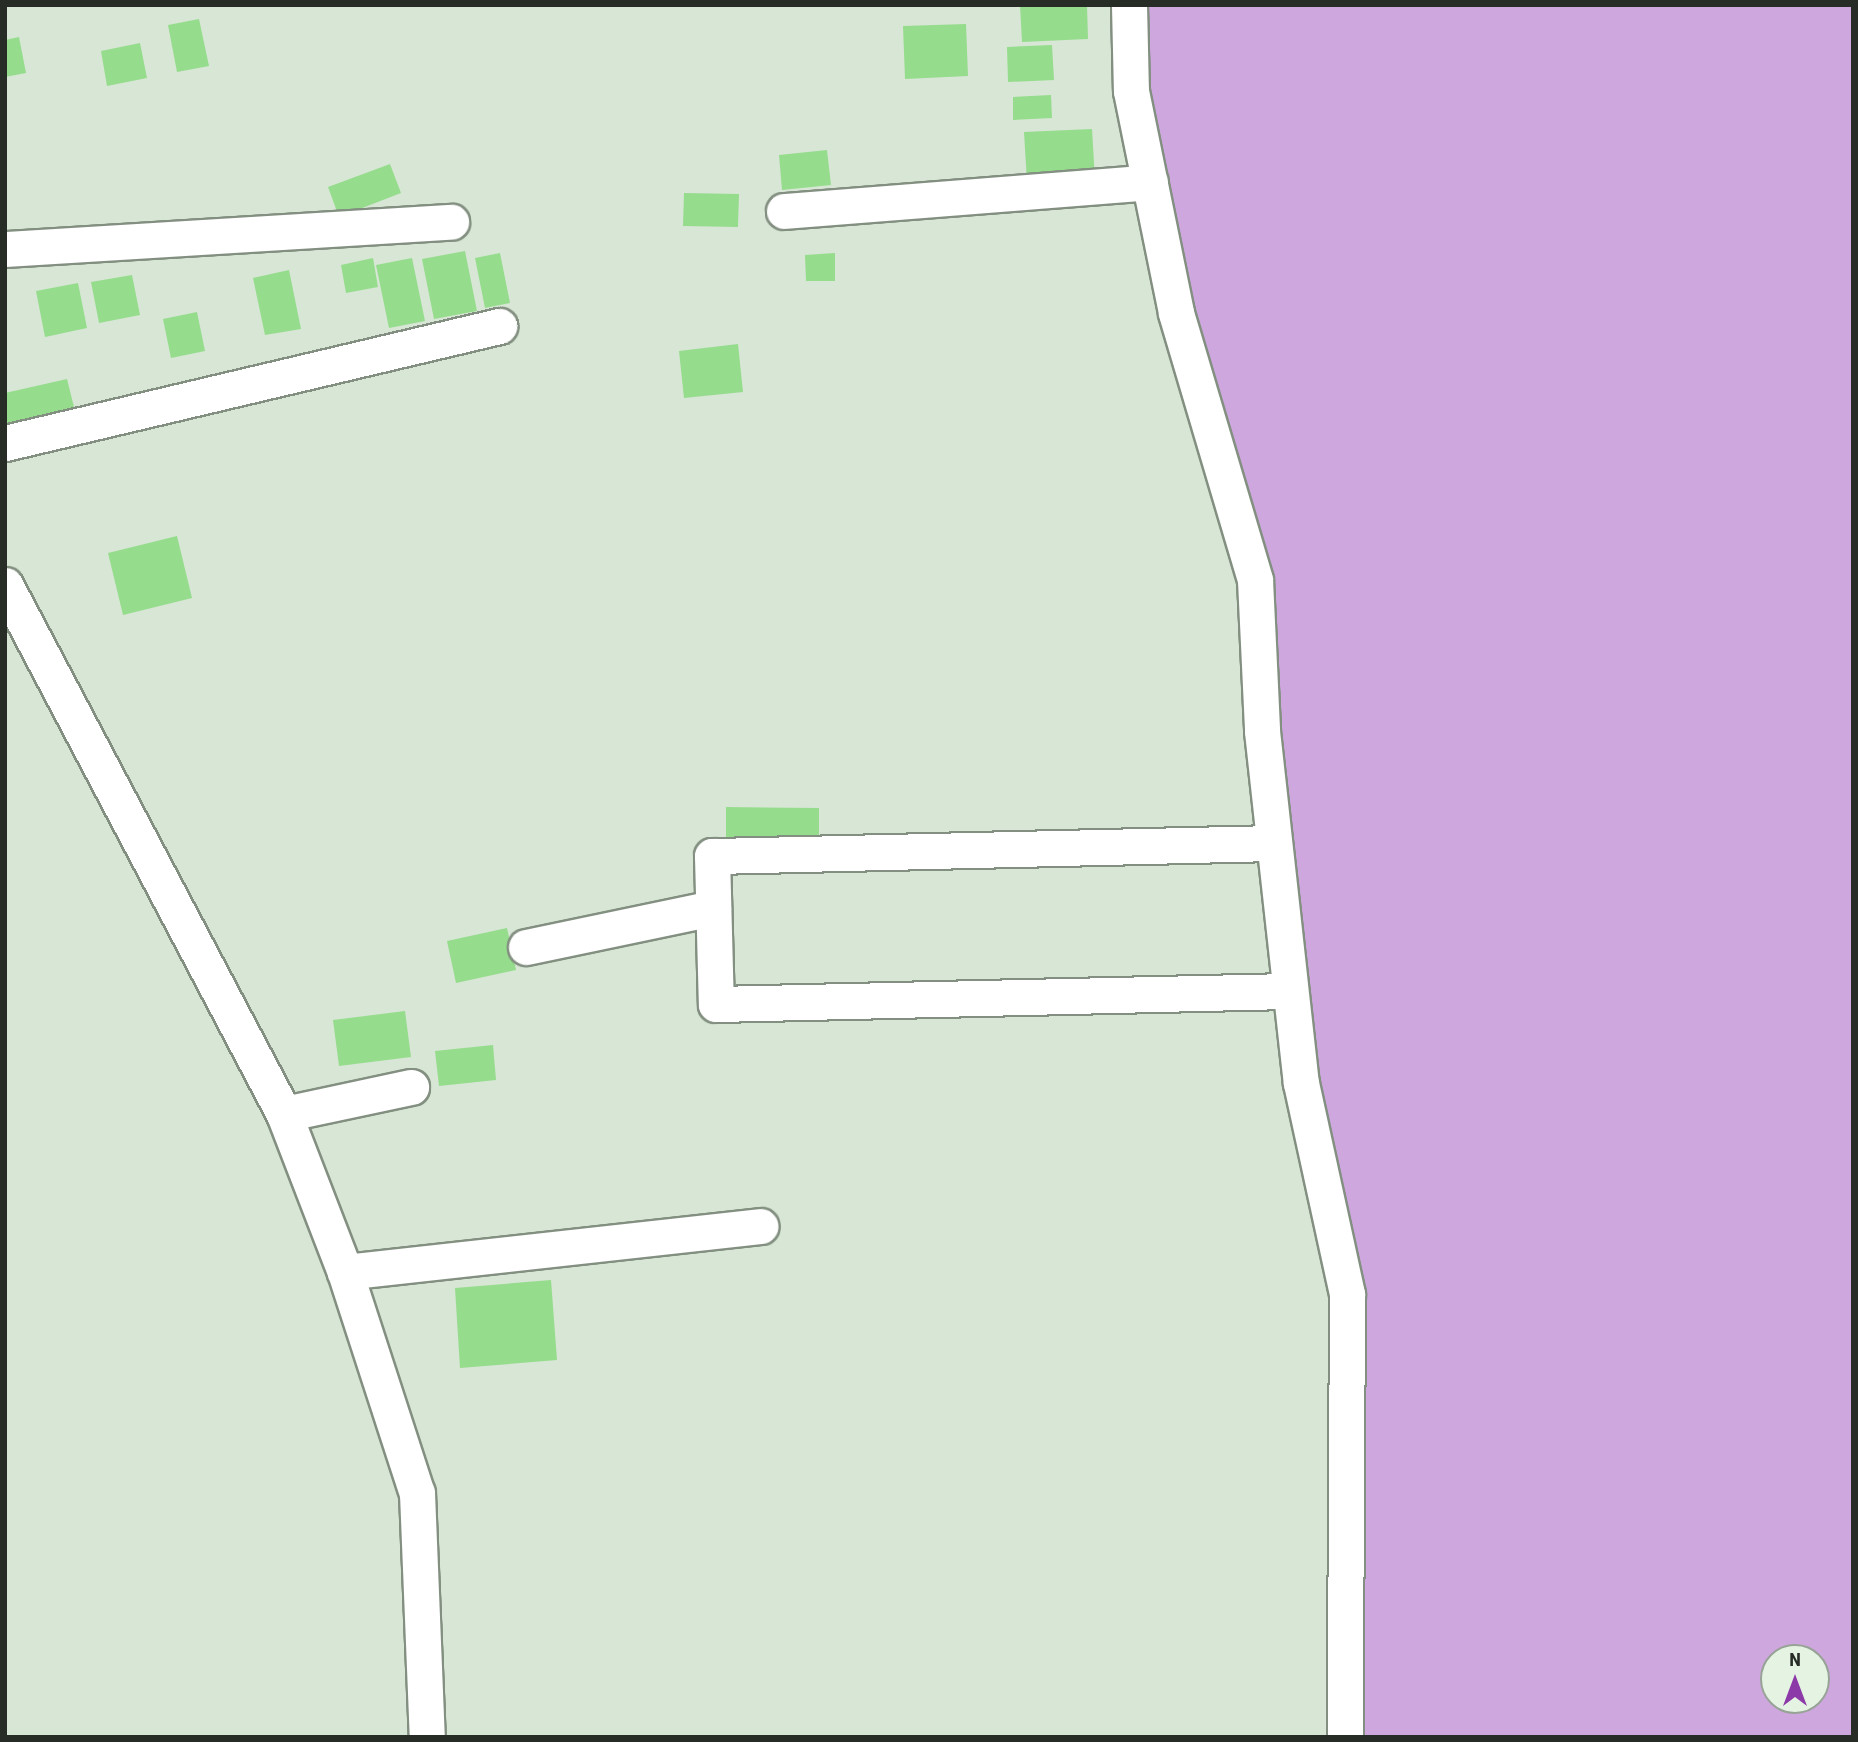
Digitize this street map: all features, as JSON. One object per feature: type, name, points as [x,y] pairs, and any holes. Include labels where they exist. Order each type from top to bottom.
[{"type":"street","points":[[1129,5],[1131,91],[1177,313],[1255,580],[1274,843],[1301,1083],[1347,1294],[1345,1737]]},
{"type":"street","points":[[784,211],[1150,182]]},
{"type":"street","points":[[5,249],[451,222]]},
{"type":"street","points":[[5,443],[499,326]]},
{"type":"street","points":[[5,585],[284,1114],[345,1272],[417,1493],[428,1737]]},
{"type":"street","points":[[1274,843],[712,856],[716,1004],[1290,992]]},
{"type":"street","points":[[526,947],[713,908]]},
{"type":"street","points":[[284,1114],[411,1087]]},
{"type":"street","points":[[345,1272],[760,1226]]},
{"type":"shaded area","points":[[1129,5],[1853,5],[1853,1737],[1345,1737],[1347,1294],[1301,1083],[1255,580],[1176,313]]},
{"type":"building","points":[[1020,5],[1087,5],[1088,39],[1022,42]]},
{"type":"building","points":[[199,19],[209,66],[177,72],[168,25]]},
{"type":"building","points":[[966,24],[968,76],[905,79],[903,26]]},
{"type":"building","points":[[19,37],[26,73],[5,77],[5,40]]},
{"type":"building","points":[[140,43],[147,78],[107,86],[101,51]]},
{"type":"building","points":[[1052,45],[1054,80],[1008,82],[1007,47]]},
{"type":"building","points":[[1051,95],[1052,118],[1013,120],[1013,97]]},
{"type":"building","points":[[1092,129],[1095,180],[1027,182],[1024,132]]},
{"type":"building","points":[[827,150],[831,185],[782,190],[779,155]]},
{"type":"building","points":[[390,164],[401,193],[339,217],[328,187]]},
{"type":"building","points":[[684,193],[739,194],[738,227],[683,226]]},
{"type":"building","points":[[465,251],[477,311],[434,319],[422,259]]},
{"type":"building","points":[[500,253],[510,303],[485,308],[475,258]]},
{"type":"building","points":[[835,253],[835,281],[806,281],[805,255]]},
{"type":"building","points":[[373,258],[378,287],[346,293],[341,265]]},
{"type":"building","points":[[412,258],[425,321],[389,328],[376,265]]},
{"type":"building","points":[[289,270],[301,329],[265,335],[253,278]]},
{"type":"building","points":[[132,275],[140,315],[99,323],[91,282]]},
{"type":"building","points":[[78,283],[87,328],[45,337],[36,291]]},
{"type":"building","points":[[197,312],[205,351],[171,358],[163,319]]},
{"type":"building","points":[[738,344],[743,392],[684,398],[679,351]]},
{"type":"building","points":[[67,379],[75,411],[5,427],[5,393]]},
{"type":"building","points":[[177,536],[192,598],[123,615],[108,553]]},
{"type":"building","points":[[726,807],[819,808],[819,846],[726,845]]},
{"type":"building","points":[[507,928],[516,970],[456,983],[447,941]]},
{"type":"building","points":[[405,1011],[411,1057],[339,1066],[333,1020]]},
{"type":"building","points":[[493,1045],[496,1080],[439,1086],[435,1051]]},
{"type":"building","points":[[551,1280],[557,1360],[460,1368],[455,1288]]}]
